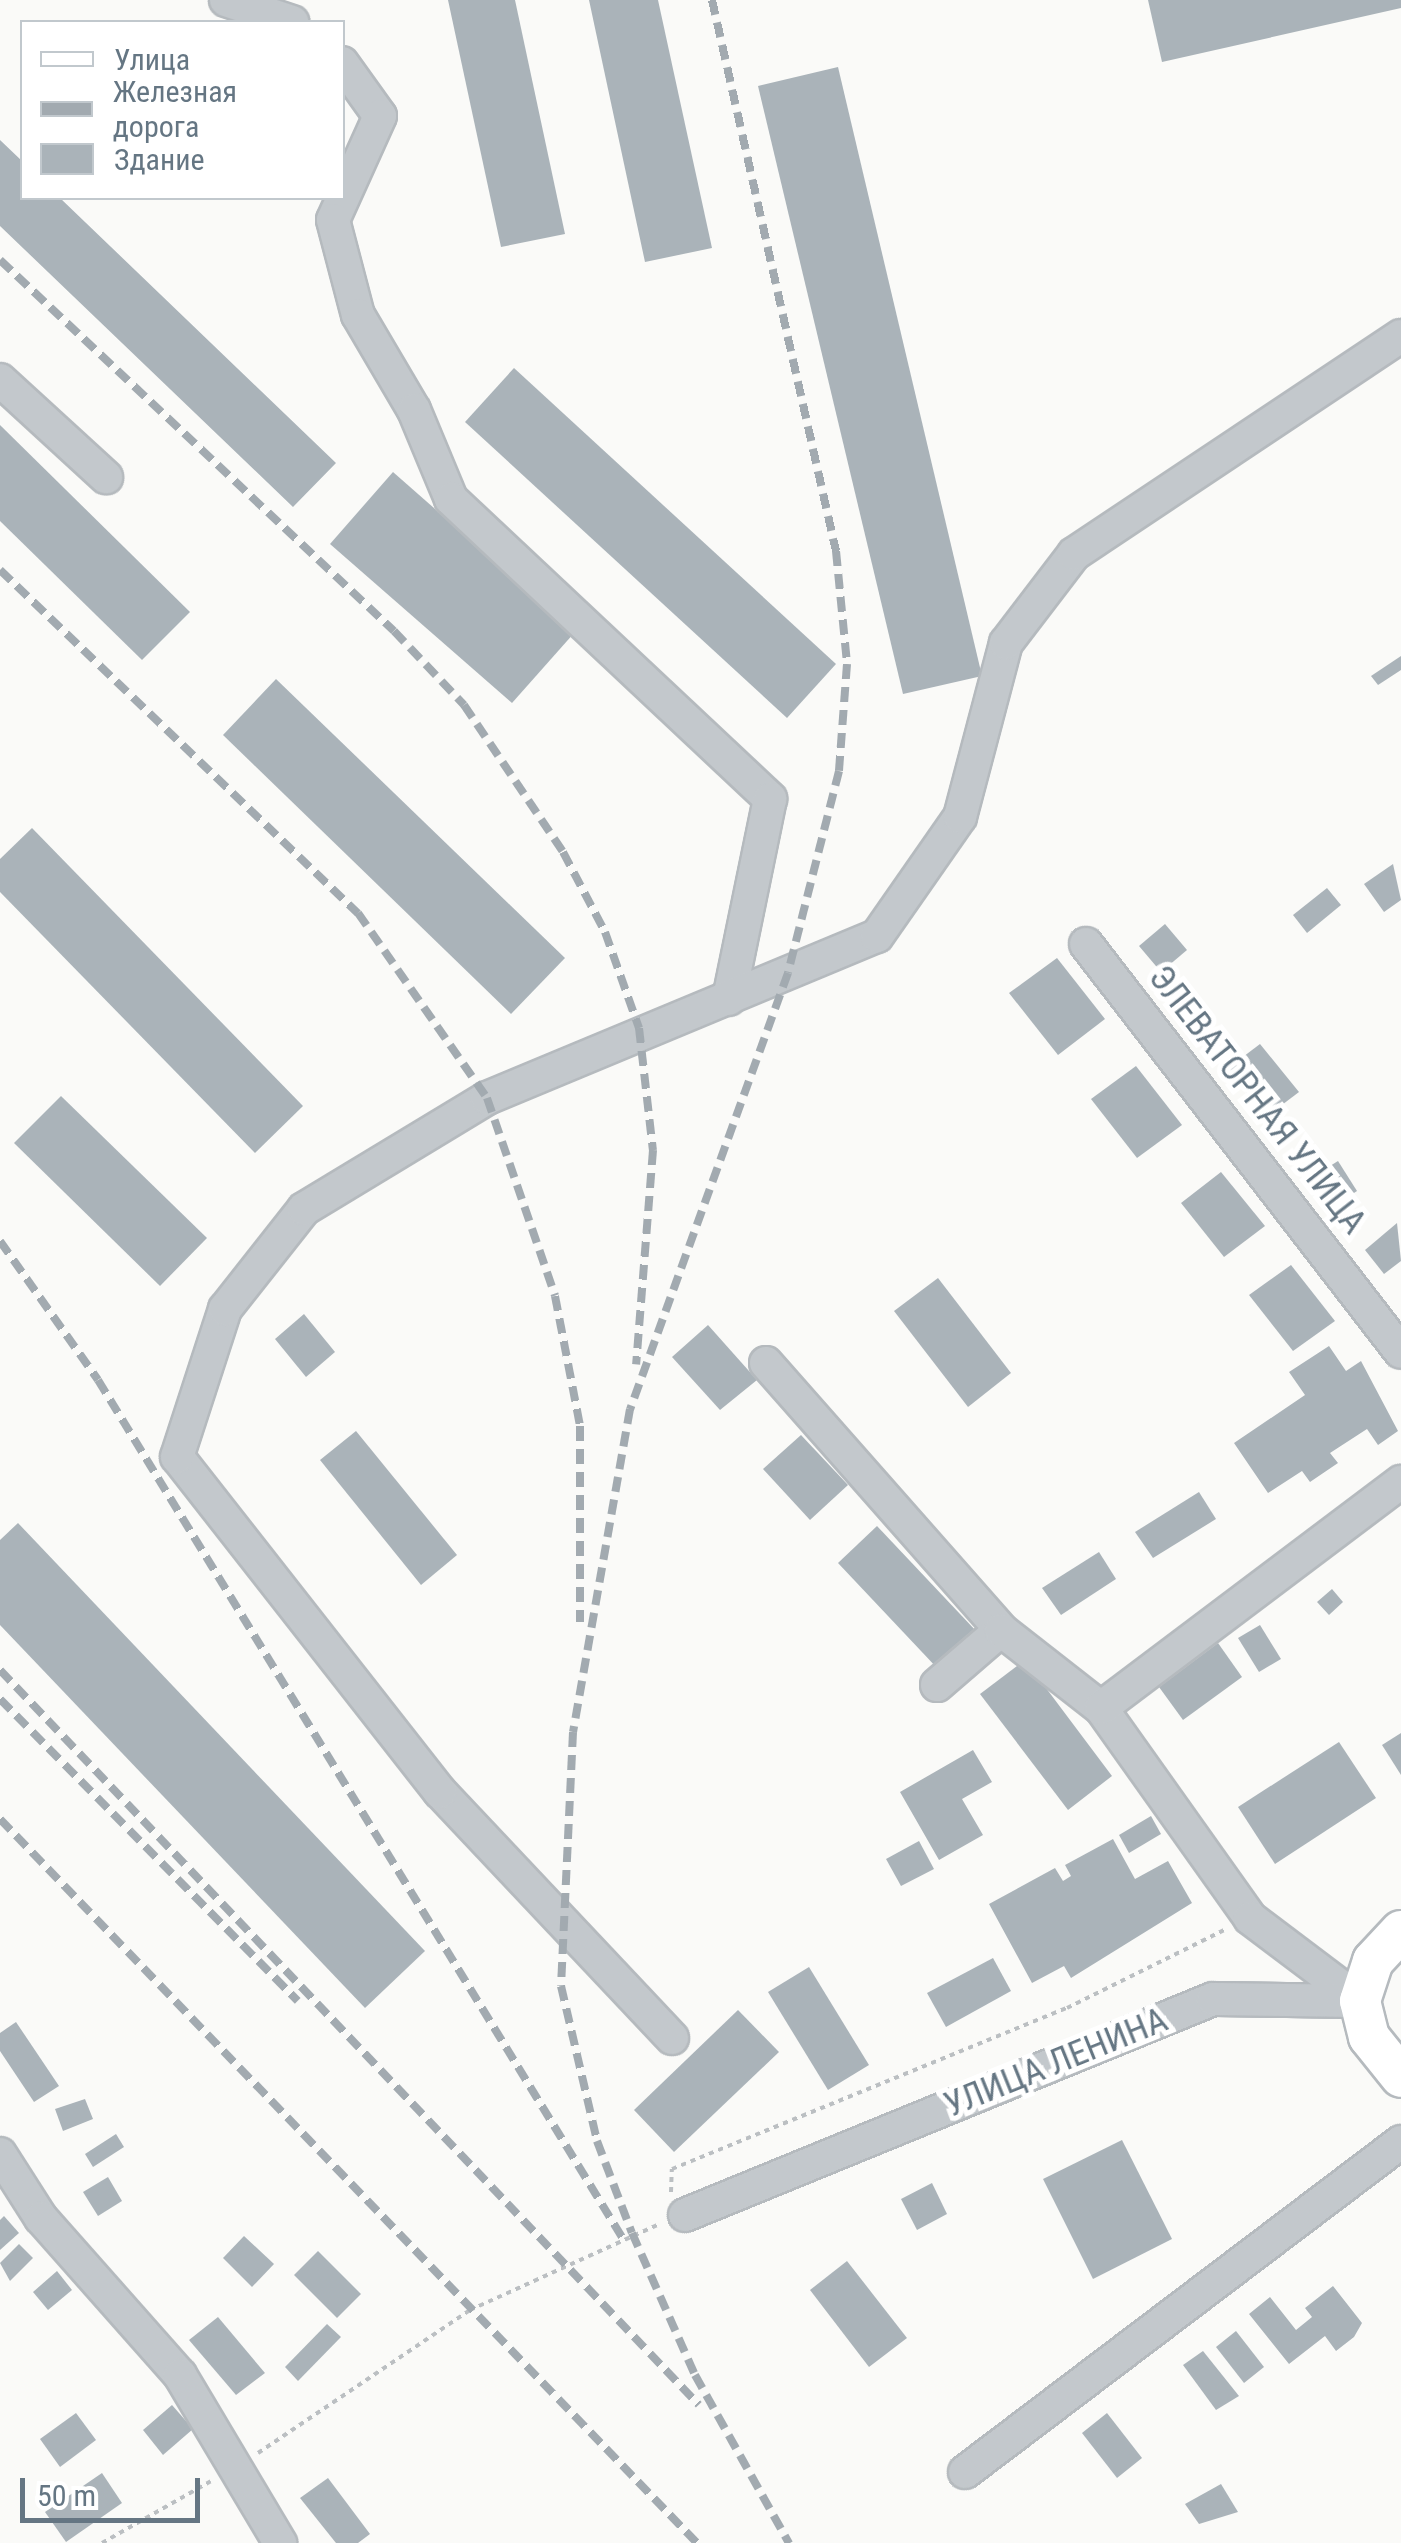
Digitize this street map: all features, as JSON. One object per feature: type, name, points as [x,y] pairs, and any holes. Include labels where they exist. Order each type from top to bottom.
[{"type":"main road","points":[[1401,1931],[1373,1960],[1360,2001],[1369,2037],[1401,2076]]},
{"type":"street","points":[[226,0],[286,20]]},
{"type":"street","points":[[345,67],[380,116],[345,193]]},
{"type":"street","points":[[342,200],[333,220],[358,315],[414,410],[451,499],[770,800],[729,999]]},
{"type":"street","points":[[672,2038],[440,1792],[177,1457],[225,1309],[304,1209],[487,1098],[639,1028],[729,999],[877,936],[960,817],[1006,643],[1074,554],[1401,336]]},
{"type":"street","points":[[0,380],[106,478]]},
{"type":"street","name":"ЭЛЕВАТОРНАЯ УЛИЦА","points":[[1086,944],[1401,1352]]},
{"type":"street","points":[[766,1364],[1001,1630],[1101,1708],[1250,1918],[1360,2001]]},
{"type":"street","points":[[1101,1708],[1401,1482]]},
{"type":"street","points":[[938,1686],[1001,1630]]},
{"type":"street","name":"УЛИЦА ЛЕНИНА","points":[[686,2215],[1213,1999],[1360,2001]]},
{"type":"street","points":[[965,2472],[1401,2142]]},
{"type":"street","points":[[0,2154],[41,2218],[180,2376],[238,2466],[280,2543]]},
{"type":"path","points":[[102,2543],[238,2466],[470,2310],[686,2215],[667,2184],[672,2169],[1067,2008],[1250,1918]]},
{"type":"building","points":[[448,0],[515,0],[565,234],[501,247]]},
{"type":"building","points":[[589,0],[658,0],[712,248],[645,262]]},
{"type":"building","points":[[1148,0],[1401,0],[1401,8],[1162,62]]},
{"type":"building","points":[[838,67],[982,676],[903,694],[758,86]]},
{"type":"building","points":[[0,140],[20,159],[20,200],[62,200],[336,463],[293,507],[0,226]]},
{"type":"building","points":[[514,368],[836,664],[787,718],[465,422]]},
{"type":"building","points":[[0,425],[190,612],[142,660],[0,521]]},
{"type":"building","points":[[393,472],[575,632],[512,703],[330,544]]},
{"type":"building","points":[[1401,656],[1401,670],[1378,685],[1371,676]]},
{"type":"building","points":[[276,679],[565,958],[511,1014],[223,735]]},
{"type":"building","points":[[32,828],[303,1106],[255,1153],[0,892],[0,859]]},
{"type":"building","points":[[1393,864],[1401,900],[1384,912],[1364,884]]},
{"type":"building","points":[[1327,888],[1341,905],[1307,933],[1293,915]]},
{"type":"building","points":[[1165,924],[1187,950],[1161,972],[1139,946]]},
{"type":"building","points":[[1057,958],[1105,1019],[1058,1055],[1009,993]]},
{"type":"building","points":[[1260,1044],[1299,1092],[1266,1117],[1227,1069]]},
{"type":"building","points":[[1136,1066],[1182,1125],[1137,1158],[1091,1099]]},
{"type":"building","points":[[61,1096],[207,1238],[160,1286],[14,1143]]},
{"type":"building","points":[[1338,1161],[1357,1191],[1334,1206],[1314,1176]]},
{"type":"building","points":[[1221,1172],[1265,1226],[1224,1257],[1181,1203]]},
{"type":"building","points":[[1397,1223],[1401,1261],[1384,1274],[1365,1250]]},
{"type":"building","points":[[1291,1265],[1335,1321],[1293,1351],[1249,1295]]},
{"type":"building","points":[[938,1278],[1011,1373],[968,1407],[894,1311]]},
{"type":"building","points":[[304,1314],[335,1352],[306,1377],[275,1339]]},
{"type":"building","points":[[708,1325],[757,1380],[720,1410],[672,1357]]},
{"type":"building","points":[[1329,1346],[1346,1371],[1361,1361],[1398,1431],[1378,1445],[1367,1429],[1330,1453],[1338,1463],[1310,1482],[1302,1471],[1268,1493],[1234,1443],[1305,1395],[1289,1372]]},
{"type":"building","points":[[356,1431],[457,1555],[421,1585],[320,1460]]},
{"type":"building","points":[[801,1435],[848,1485],[810,1520],[763,1469]]},
{"type":"building","points":[[1199,1492],[1216,1519],[1153,1558],[1135,1532]]},
{"type":"building","points":[[18,1523],[425,1951],[365,2008],[0,1625],[0,1540]]},
{"type":"building","points":[[877,1526],[977,1632],[938,1669],[838,1563]]},
{"type":"building","points":[[1099,1552],[1116,1579],[1061,1615],[1042,1588]]},
{"type":"building","points":[[1332,1589],[1343,1602],[1329,1615],[1317,1602]]},
{"type":"building","points":[[1260,1625],[1281,1659],[1259,1672],[1238,1638]]},
{"type":"building","points":[[1218,1643],[1242,1677],[1183,1720],[1159,1687]]},
{"type":"building","points":[[1025,1660],[1112,1776],[1068,1810],[980,1694]]},
{"type":"building","points":[[1401,1733],[1401,1775],[1382,1745]]},
{"type":"building","points":[[1339,1742],[1376,1798],[1275,1864],[1238,1807]]},
{"type":"building","points":[[973,1750],[992,1782],[962,1799],[983,1835],[939,1860],[900,1792]]},
{"type":"building","points":[[1151,1816],[1161,1834],[1129,1853],[1119,1835]]},
{"type":"building","points":[[1113,1839],[1135,1879],[1168,1861],[1192,1903],[1071,1978],[1064,1966],[1032,1983],[989,1904],[1055,1868],[1063,1881],[1071,1876],[1065,1865]]},
{"type":"building","points":[[919,1841],[934,1869],[901,1886],[886,1859]]},
{"type":"building","points":[[993,1958],[1011,1991],[946,2027],[927,1993]]},
{"type":"building","points":[[809,1967],[869,2065],[828,2090],[768,1992]]},
{"type":"building","points":[[738,2010],[779,2052],[674,2152],[634,2110]]},
{"type":"building","points":[[16,2022],[59,2086],[34,2102],[0,2051],[0,2033]]},
{"type":"building","points":[[85,2099],[93,2119],[63,2131],[55,2109]]},
{"type":"building","points":[[116,2134],[124,2147],[93,2167],[85,2154]]},
{"type":"building","points":[[1122,2140],[1172,2239],[1093,2279],[1043,2179]]},
{"type":"building","points":[[108,2177],[122,2201],[98,2216],[83,2192]]},
{"type":"building","points":[[932,2183],[947,2214],[917,2230],[901,2199]]},
{"type":"building","points":[[4,2216],[19,2233],[0,2250],[0,2220]]},
{"type":"building","points":[[244,2236],[274,2264],[252,2287],[223,2258]]},
{"type":"building","points":[[19,2244],[33,2258],[10,2281],[0,2263]]},
{"type":"building","points":[[318,2251],[361,2294],[337,2318],[294,2275]]},
{"type":"building","points":[[847,2261],[907,2338],[869,2367],[810,2290]]},
{"type":"building","points":[[57,2271],[72,2290],[48,2310],[33,2292]]},
{"type":"building","points":[[1333,2286],[1362,2323],[1354,2337],[1336,2351],[1325,2336],[1289,2364],[1249,2314],[1270,2297],[1296,2330],[1312,2317],[1305,2308]]},
{"type":"building","points":[[218,2317],[265,2373],[236,2395],[189,2340]]},
{"type":"building","points":[[327,2324],[341,2337],[298,2381],[285,2367]]},
{"type":"building","points":[[1236,2331],[1264,2367],[1244,2383],[1216,2347]]},
{"type":"building","points":[[1203,2351],[1239,2396],[1216,2410],[1183,2365]]},
{"type":"building","points":[[172,2405],[193,2429],[163,2455],[143,2430]]},
{"type":"building","points":[[76,2413],[96,2440],[60,2467],[40,2439]]},
{"type":"building","points":[[1107,2413],[1142,2458],[1117,2478],[1082,2433]]},
{"type":"building","points":[[102,2473],[122,2503],[66,2542],[45,2512]]},
{"type":"building","points":[[328,2478],[370,2534],[358,2543],[336,2543],[300,2498]]},
{"type":"building","points":[[1221,2484],[1238,2512],[1199,2524],[1185,2504]]},
{"type":"railway","points":[[712,0],[836,551],[847,664],[839,771],[788,973],[630,1409],[573,1732],[561,1986],[597,2141],[632,2233],[695,2375],[789,2543]]},
{"type":"railway","points":[[0,260],[394,631],[464,705],[563,852],[605,932],[639,1028],[653,1150],[636,1364]]},
{"type":"railway","points":[[0,570],[358,913],[487,1098],[555,1296],[580,1426],[580,1622]]},
{"type":"railway","points":[[0,1241],[98,1380],[625,2242]]},
{"type":"railway","points":[[0,1670],[699,2405]]},
{"type":"railway","points":[[0,1699],[298,2001]]},
{"type":"railway","points":[[0,1819],[697,2543]]}]
